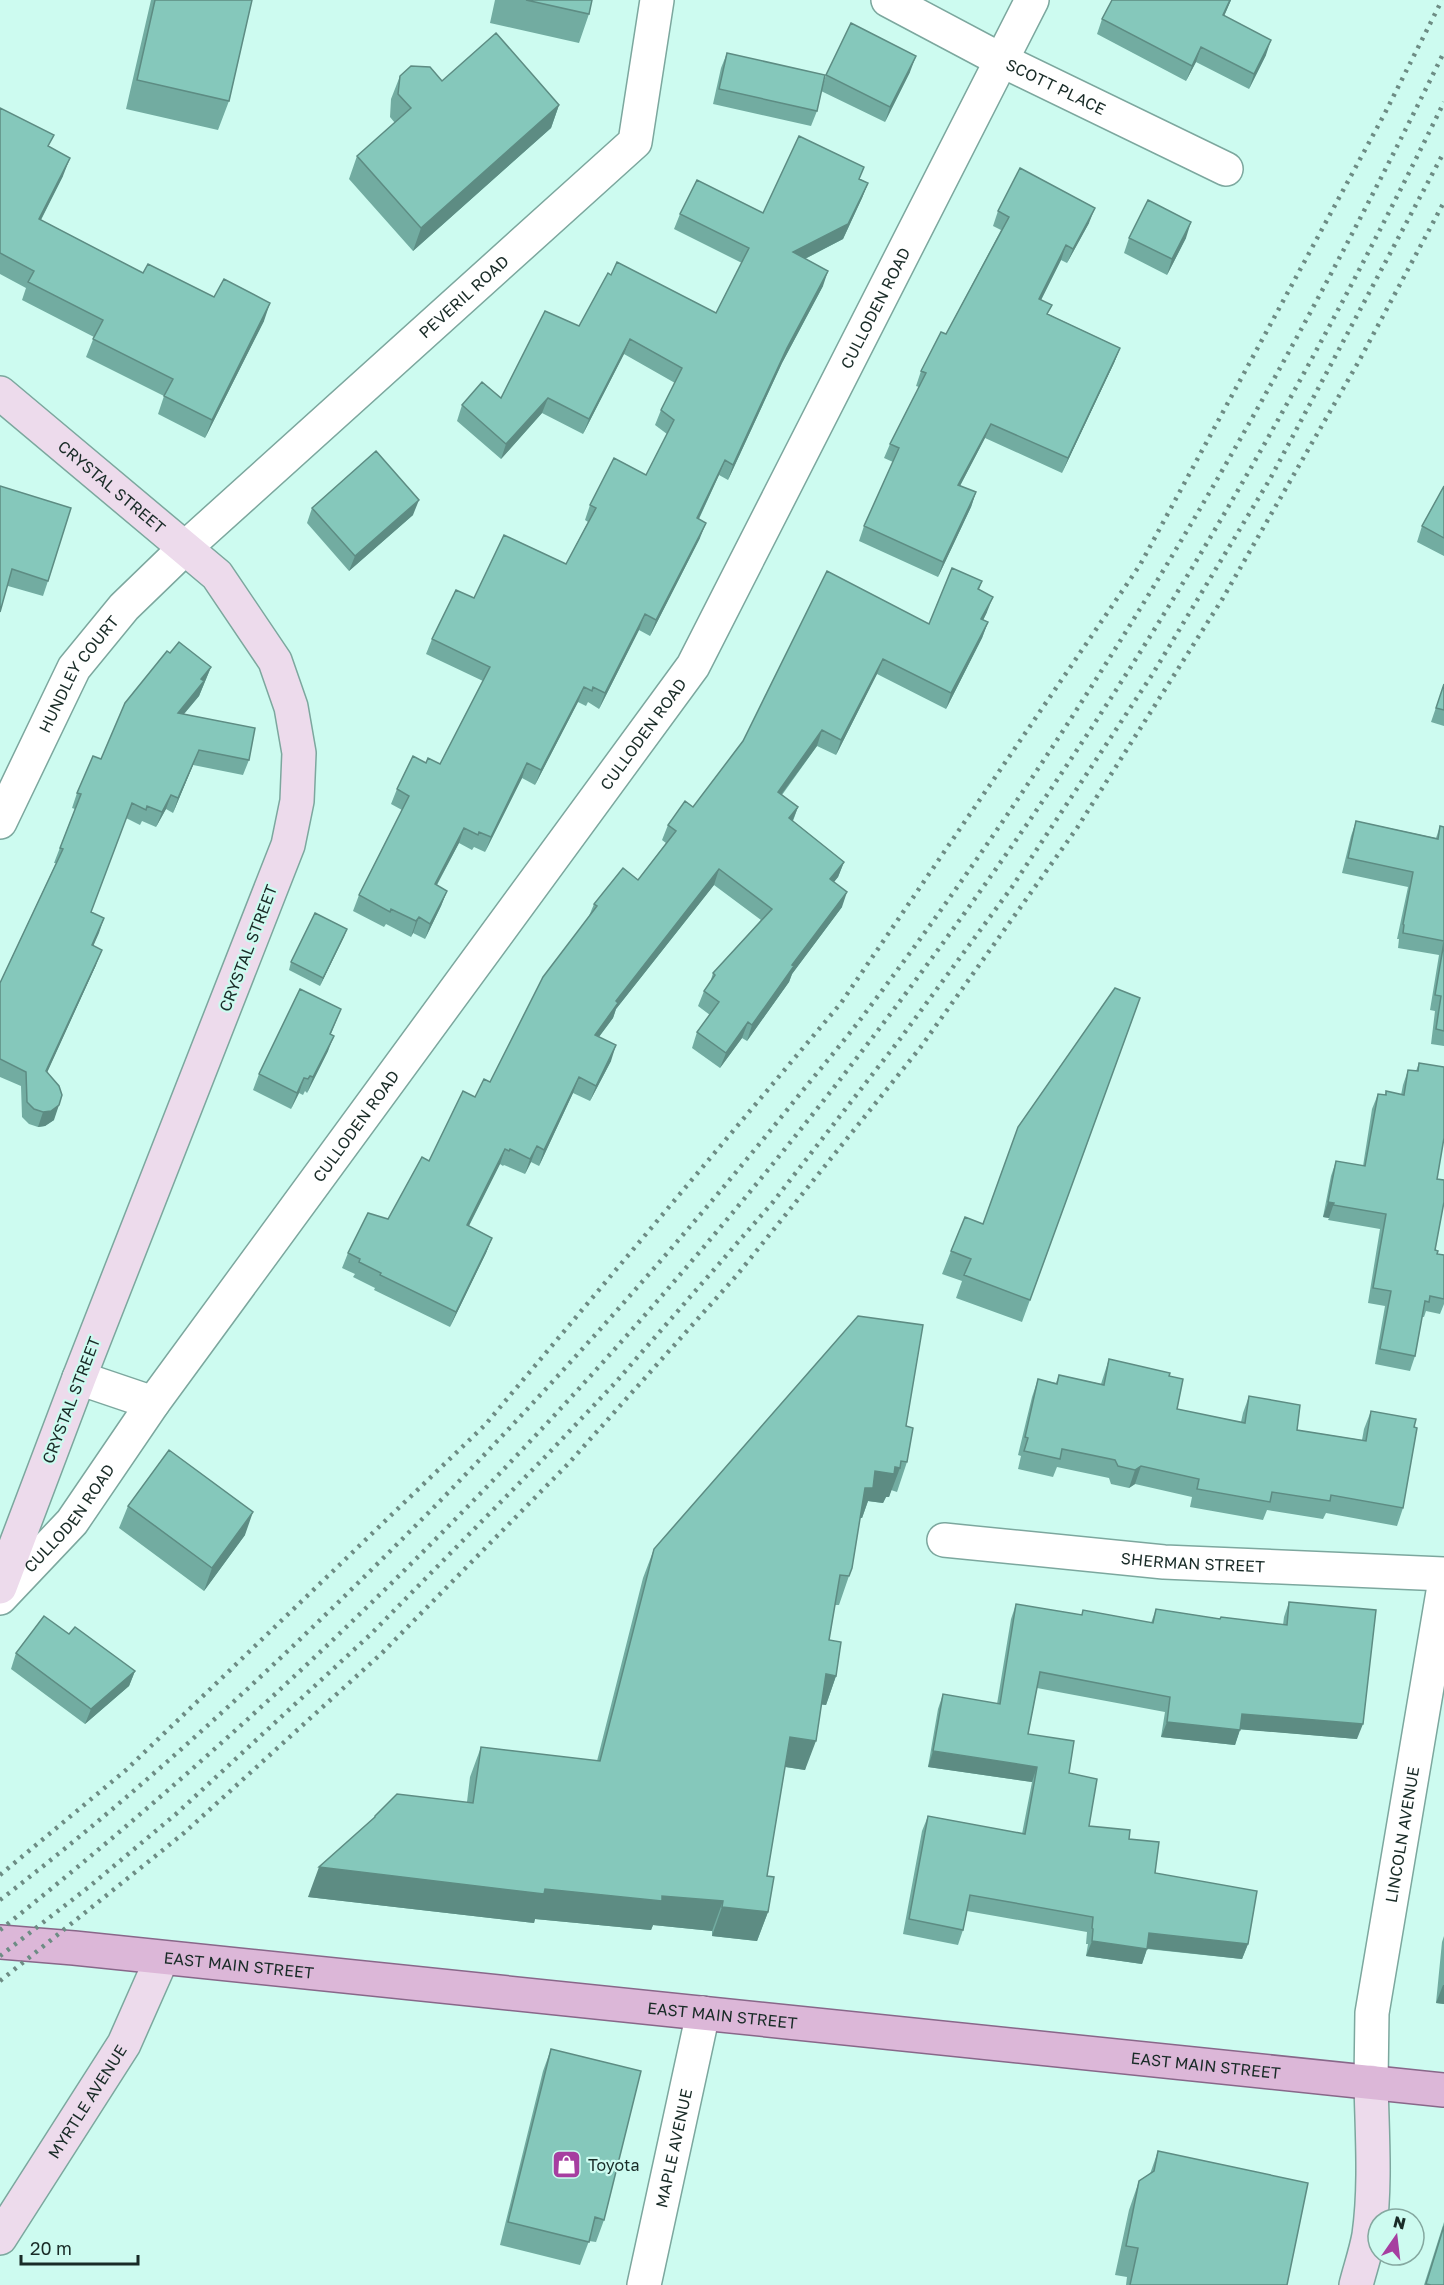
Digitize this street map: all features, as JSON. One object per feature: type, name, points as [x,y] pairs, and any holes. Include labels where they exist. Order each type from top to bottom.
[{"type":"main road","name":"EAST MAIN STREET","points":[[0,1942],[1444,2090]]},
{"type":"street","name":"PEVERIL ROAD","points":[[185,548],[635,142],[657,0]]},
{"type":"street","name":"SCOTT PLACE","points":[[888,0],[1001,60],[1226,169]]},
{"type":"street","name":"CULLODEN ROAD","points":[[0,1598],[72,1522],[153,1403],[693,666],[1032,0]]},
{"type":"street","name":"CRYSTAL STREET","points":[[0,393],[217,575],[275,661],[291,707],[298,753],[297,801],[288,845],[79,1378],[0,1587]]},
{"type":"street","name":"HUNDLEY COURT","points":[[0,822],[74,669],[124,607],[185,548]]},
{"type":"street","points":[[79,1378],[153,1403]]},
{"type":"street","name":"SHERMAN STREET","points":[[944,1540],[1164,1562],[1444,1574]]},
{"type":"street","name":"LINCOLN AVENUE","points":[[1371,2082],[1371,2013],[1444,1586]]},
{"type":"street","name":"MYRTLE AVENUE","points":[[0,2238],[124,2044],[162,1958]]},
{"type":"street","name":"MAPLE AVENUE","points":[[644,2285],[703,2013]]},
{"type":"street","points":[[1356,2285],[1368,2237],[1372,2204],[1371,2082]]},
{"type":"building","points":[[155,0],[252,0],[229,101],[137,80]]},
{"type":"building","points":[[526,0],[592,0],[589,14]]},
{"type":"building","points":[[1112,0],[1230,0],[1223,15],[1271,40],[1254,74],[1201,47],[1192,66],[1102,19]]},
{"type":"building","points":[[851,23],[916,56],[890,107],[826,75]]},
{"type":"building","points":[[496,33],[559,105],[421,228],[357,156],[411,108],[398,94],[400,76],[411,66],[430,67],[442,81]]},
{"type":"building","points":[[727,53],[825,75],[817,111],[719,89]]},
{"type":"building","points":[[0,108],[54,135],[48,146],[70,158],[39,219],[143,273],[148,264],[214,297],[224,279],[270,303],[212,420],[164,396],[173,379],[93,339],[103,320],[28,282],[34,271],[0,253]]},
{"type":"building","points":[[799,136],[864,167],[859,179],[868,183],[848,224],[793,252],[828,271],[787,348],[733,465],[725,460],[697,518],[706,523],[656,620],[645,614],[605,693],[593,687],[592,691],[584,687],[541,770],[527,763],[491,837],[479,832],[478,835],[464,828],[435,884],[447,891],[430,924],[419,917],[416,921],[391,909],[390,912],[359,895],[409,796],[397,789],[413,756],[426,763],[428,758],[440,764],[490,667],[432,639],[456,590],[474,598],[504,535],[566,564],[596,508],[590,505],[614,458],[646,475],[674,420],[661,410],[682,368],[630,339],[589,419],[548,398],[506,444],[462,405],[482,382],[501,398],[545,311],[579,326],[608,273],[611,275],[617,262],[716,313],[749,248],[680,214],[697,180],[763,213]]},
{"type":"building","points":[[1020,168],[1095,208],[1073,249],[1066,245],[1039,299],[1052,305],[1047,314],[1120,348],[1068,458],[991,424],[958,485],[976,492],[943,562],[864,526],[899,448],[890,444],[926,373],[921,371],[941,332],[946,334],[1009,217],[998,211]]},
{"type":"building","points":[[1148,200],[1191,222],[1172,259],[1129,238]]},
{"type":"building","points":[[376,451],[419,500],[355,556],[312,508]]},
{"type":"building","points":[[0,486],[71,508],[48,581],[12,569],[0,612]]},
{"type":"building","points":[[1444,486],[1444,538],[1422,526]]},
{"type":"building","points":[[952,568],[982,581],[978,589],[993,597],[981,619],[988,622],[951,693],[883,659],[841,740],[822,730],[778,792],[798,807],[789,818],[844,862],[830,879],[847,892],[792,965],[794,966],[752,1025],[748,1022],[726,1053],[697,1032],[719,1002],[704,991],[715,975],[713,973],[772,909],[719,869],[616,1001],[618,1003],[595,1035],[616,1045],[596,1086],[579,1077],[544,1150],[537,1146],[530,1159],[510,1149],[509,1151],[505,1149],[467,1225],[492,1238],[456,1312],[380,1275],[381,1273],[359,1262],[360,1259],[348,1253],[368,1213],[388,1219],[422,1157],[429,1161],[463,1091],[475,1097],[484,1079],[490,1082],[543,977],[597,906],[594,904],[623,868],[638,880],[676,831],[668,825],[685,801],[693,807],[743,741],[827,571],[929,624]]},
{"type":"building","points":[[179,642],[211,667],[201,679],[204,681],[178,713],[255,728],[249,760],[199,750],[178,798],[171,795],[162,812],[147,806],[146,810],[132,803],[91,912],[104,918],[92,945],[102,950],[46,1071],[59,1086],[62,1095],[59,1105],[51,1111],[43,1112],[34,1109],[27,1102],[26,1072],[0,1059],[0,983],[63,849],[60,848],[81,794],[77,793],[93,756],[101,759],[125,703],[167,651],[170,653]]},
{"type":"building","points":[[1444,684],[1444,710],[1436,708]]},
{"type":"building","points":[[1356,821],[1438,839],[1440,826],[1444,827],[1444,941],[1403,933],[1413,872],[1348,858]]},
{"type":"building","points":[[315,913],[347,929],[323,978],[291,962]]},
{"type":"building","points":[[1444,942],[1444,1031],[1436,1029],[1441,996],[1435,995]]},
{"type":"building","points":[[1115,988],[1140,998],[1030,1300],[964,1275],[971,1259],[951,1251],[965,1217],[983,1224],[1018,1127]]},
{"type":"building","points":[[300,989],[341,1009],[330,1034],[334,1036],[313,1077],[304,1078],[297,1093],[259,1074]]},
{"type":"building","points":[[1419,1063],[1444,1067],[1444,1138],[1437,1179],[1444,1180],[1444,1202],[1435,1250],[1438,1251],[1437,1254],[1444,1255],[1444,1299],[1430,1296],[1429,1302],[1425,1301],[1415,1356],[1380,1349],[1391,1291],[1373,1288],[1386,1214],[1333,1205],[1334,1203],[1328,1202],[1336,1161],[1365,1166],[1378,1094],[1386,1095],[1386,1091],[1404,1095],[1408,1070],[1418,1071]]},
{"type":"building","points":[[858,1316],[923,1325],[906,1426],[913,1428],[907,1462],[901,1461],[900,1468],[895,1467],[894,1474],[875,1471],[873,1488],[865,1488],[852,1568],[849,1576],[840,1575],[829,1640],[841,1642],[836,1676],[826,1674],[816,1741],[790,1737],[767,1876],[774,1877],[768,1912],[722,1907],[723,1901],[662,1896],[662,1901],[545,1889],[544,1894],[319,1867],[397,1794],[473,1803],[481,1747],[600,1761],[654,1549]]},
{"type":"building","points":[[1109,1359],[1170,1373],[1169,1376],[1183,1379],[1177,1409],[1245,1423],[1249,1396],[1300,1405],[1297,1430],[1366,1441],[1371,1411],[1416,1419],[1414,1427],[1417,1428],[1403,1508],[1331,1495],[1330,1501],[1272,1492],[1270,1502],[1197,1489],[1199,1479],[1141,1466],[1135,1470],[1118,1466],[1115,1460],[1062,1449],[1060,1459],[1024,1451],[1038,1379],[1057,1384],[1059,1375],[1104,1385]]},
{"type":"building","points":[[169,1450],[253,1512],[212,1568],[128,1506]]},
{"type":"building","points":[[1289,1602],[1376,1610],[1363,1724],[1242,1714],[1240,1730],[1167,1722],[1170,1697],[1040,1672],[1028,1734],[1074,1741],[1069,1773],[1097,1779],[1089,1826],[1130,1830],[1129,1839],[1159,1842],[1155,1873],[1257,1891],[1248,1944],[1149,1933],[1147,1949],[1092,1941],[1093,1917],[970,1895],[963,1930],[909,1919],[928,1816],[1025,1834],[1037,1767],[933,1751],[943,1694],[1000,1704],[1016,1604],[1082,1615],[1083,1610],[1153,1623],[1156,1609],[1220,1619],[1221,1617],[1287,1625]]},
{"type":"building","points":[[44,1616],[69,1634],[75,1627],[135,1671],[91,1709],[16,1653]]},
{"type":"building","name":"Toyota","points":[[551,2049],[641,2071],[604,2220],[595,2217],[589,2242],[508,2222]]},
{"type":"building","points":[[1158,2151],[1308,2183],[1287,2285],[1130,2285],[1138,2248],[1126,2246],[1139,2181],[1154,2171]]},
{"type":"building","points":[[1444,2226],[1444,2285],[1426,2284]]},
{"type":"railway","points":[[0,1875],[126,1770],[485,1425],[841,1003],[1140,565],[1385,113],[1442,0]]},
{"type":"railway","points":[[0,1900],[172,1758],[335,1606],[440,1501],[530,1406],[661,1261],[859,1021],[951,895],[1030,780],[1106,663],[1179,544],[1316,301],[1444,52]]},
{"type":"railway","points":[[0,1930],[168,1790],[329,1643],[484,1490],[632,1329],[774,1163],[908,990],[1035,813],[1154,630],[1232,501],[1306,370],[1444,102]]},
{"type":"railway","points":[[0,1956],[90,1886],[176,1814],[371,1634],[615,1383],[773,1202],[900,1039],[1012,887],[1152,675],[1270,479],[1444,152]]},
{"type":"railway","points":[[0,1981],[184,1833],[382,1653],[568,1464],[737,1275],[920,1048],[1077,828],[1223,598],[1359,361],[1444,202]]},
{"type":"place","name":"Toyota","points":[[567,2165]]}]
